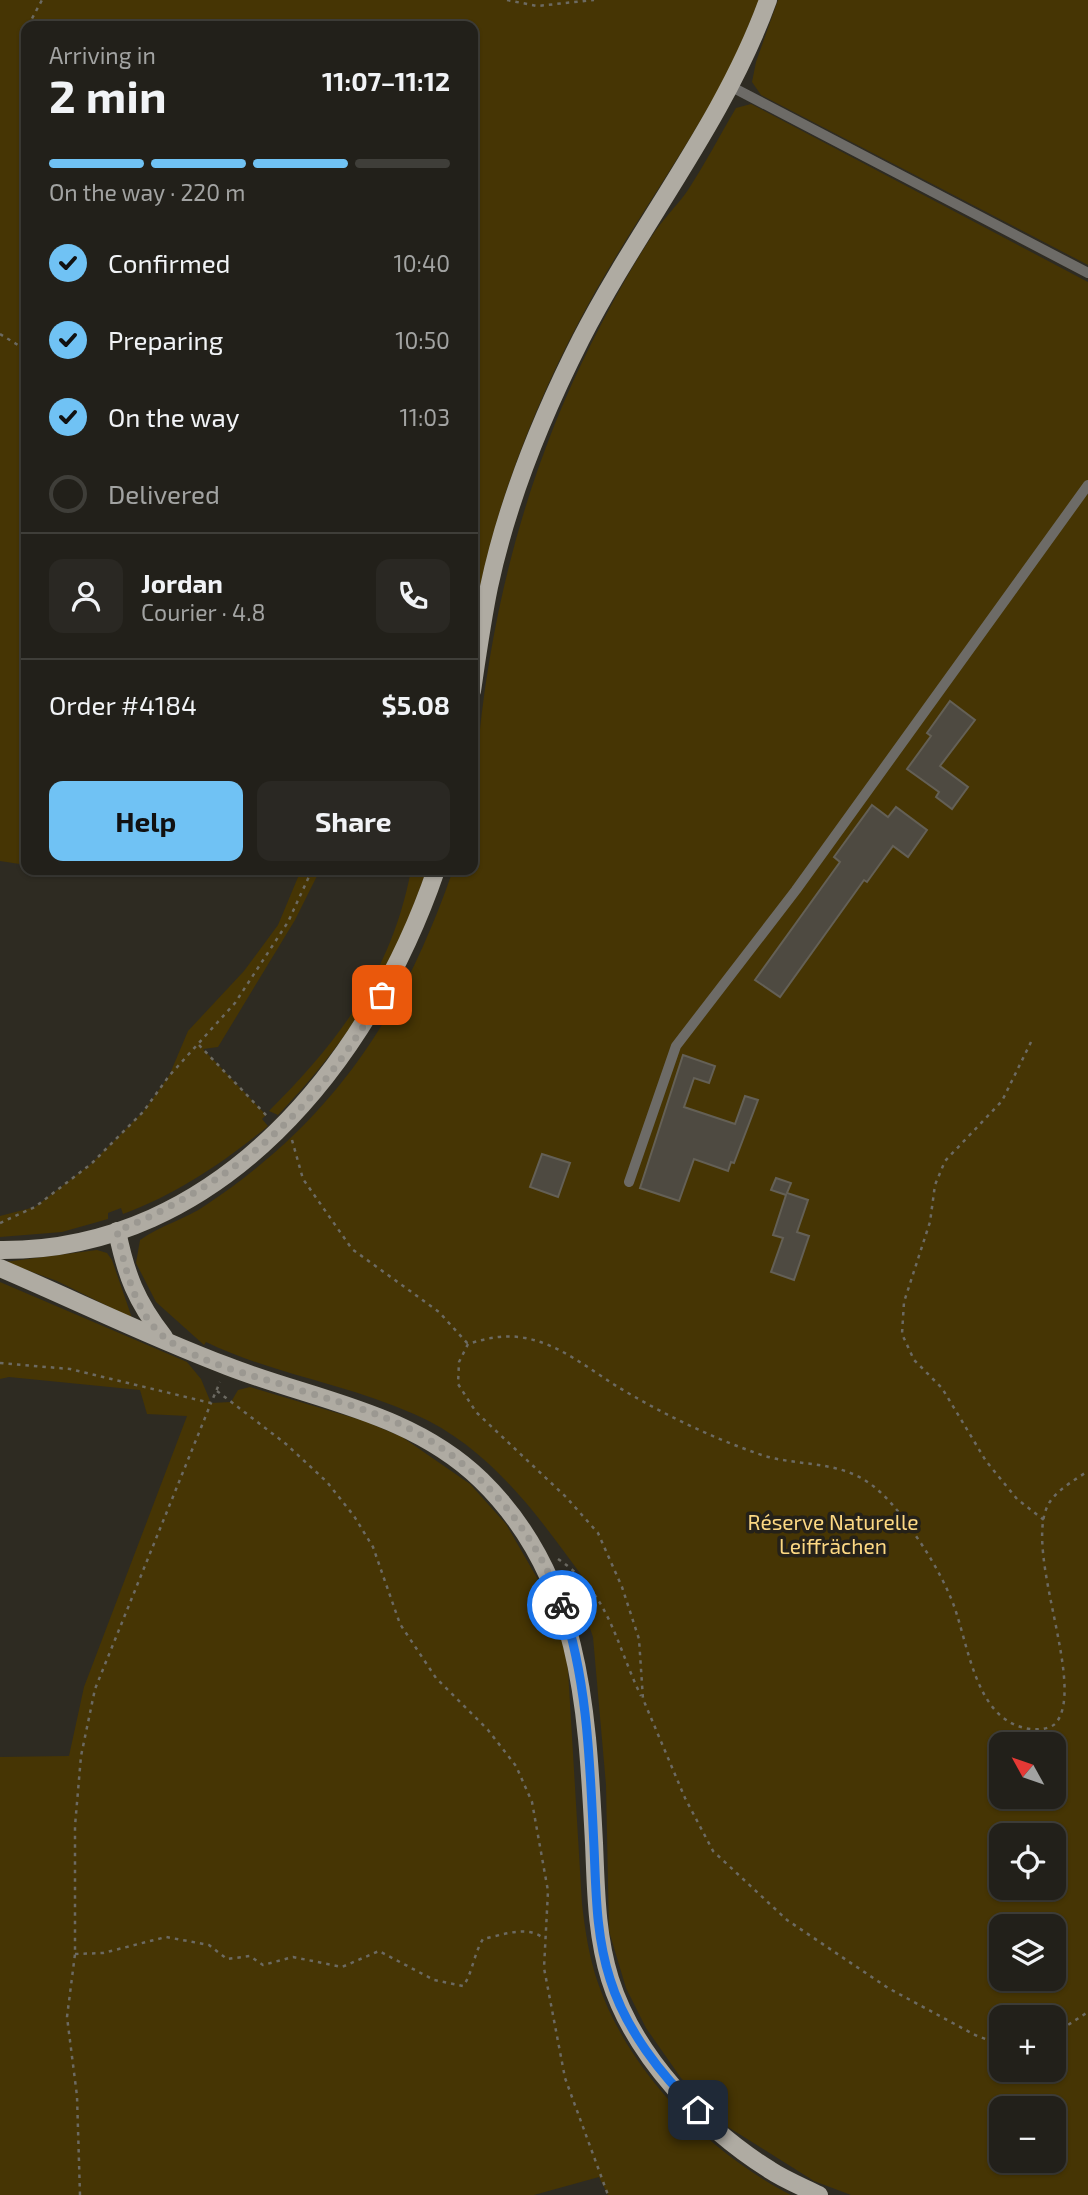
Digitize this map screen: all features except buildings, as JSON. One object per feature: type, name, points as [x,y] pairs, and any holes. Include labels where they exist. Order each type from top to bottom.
[{"type":"main road","points":[[478,654],[489,585],[518,490],[547,412],[582,338],[730,86],[768,0]]},
{"type":"main road","points":[[0,1250],[65,1244],[117,1231],[193,1196],[257,1152],[335,1068],[369,1019],[396,971],[420,917],[434,875]]},
{"type":"main road","points":[[117,1231],[125,1270],[141,1308],[167,1340]]},
{"type":"main road","points":[[0,1268],[227,1366],[362,1409],[407,1428],[448,1452],[508,1508],[554,1584],[572,1636],[590,1781],[598,1928],[610,1980],[638,2039],[682,2096],[730,2140],[771,2171],[819,2195]]},
{"type":"lane","points":[[730,86],[1088,273]]},
{"type":"lane","points":[[629,1182],[676,1046],[796,890],[1088,485]]},
{"type":"path","points":[[31,21],[42,0]]},
{"type":"path","points":[[507,0],[537,6],[594,0]]},
{"type":"path","points":[[0,334],[21,347]]},
{"type":"path","points":[[0,1223],[35,1207],[91,1164],[143,1112],[169,1076],[235,1003],[281,933],[310,875]]},
{"type":"path","points":[[1031,1042],[1002,1101],[945,1161],[935,1185],[930,1222],[904,1302],[902,1334],[914,1360],[942,1388],[986,1461],[1017,1499],[1044,1520]]},
{"type":"path","points":[[199,1045],[240,1091],[292,1139],[303,1179],[352,1249],[439,1312],[468,1344]]},
{"type":"path","points":[[643,1699],[639,1639],[622,1587],[598,1533],[566,1497],[476,1412],[458,1384],[458,1362],[468,1344],[495,1336],[527,1338],[569,1355],[620,1388],[685,1423],[756,1453],[854,1474],[883,1494],[914,1533],[951,1597],[981,1690],[1005,1718],[1022,1728],[1039,1730],[1055,1724],[1070,1703]]},
{"type":"path","points":[[0,1363],[70,1369],[211,1403]]},
{"type":"path","points":[[80,2195],[77,2096],[67,2017],[75,1954],[76,1814],[81,1756],[95,1689],[227,1366]]},
{"type":"path","points":[[217,1391],[286,1444],[327,1482],[347,1507],[373,1547],[400,1624],[436,1678],[488,1730],[516,1766],[532,1802],[548,1891],[544,1968],[565,2078],[608,2195]]},
{"type":"path","points":[[1070,1690],[1046,1551],[1044,1520],[1048,1504],[1088,1471]]},
{"type":"path","points":[[582,1576],[603,1604],[621,1654],[685,1798],[713,1851],[741,1880],[787,1920],[888,1987],[989,2040]]},
{"type":"path","points":[[75,1954],[103,1953],[166,1937],[209,1945],[227,1959],[250,1956],[263,1965],[293,1957],[342,1967],[379,1951],[434,1980],[463,1986],[468,1981],[474,1954],[483,1939],[523,1931],[537,1933],[544,1938]]},
{"type":"path","points":[[1066,2026],[1088,2012]]},
{"type":"green space","points":[[0,0],[759,0],[725,78],[595,292],[554,371],[504,496],[478,599],[478,21],[21,21],[21,864],[0,861]]},
{"type":"green space","points":[[778,0],[1088,0],[1088,265],[761,95],[752,82],[756,62]]},
{"type":"green space","name":"Réserve Naturelle Leiffrächen","points":[[751,104],[1088,282],[1088,2195],[851,2195],[814,2181],[728,2127],[681,2078],[646,2028],[626,1988],[609,1931],[606,1785],[593,1637],[574,1582],[582,1576],[528,1505],[488,1463],[465,1444],[441,1428],[389,1404],[257,1363],[206,1342],[204,1345],[156,1302],[136,1263],[140,1240],[198,1210],[252,1172],[292,1137],[328,1099],[387,1017],[411,971],[451,875],[478,875],[480,733],[501,599],[518,533],[538,468],[563,404],[592,342],[620,288],[656,230],[688,190],[736,108]]},
{"type":"green space","points":[[299,875],[318,875],[295,920],[218,1047],[203,1049],[266,1115],[262,1119],[268,1126],[199,1176],[143,1206],[123,1214],[121,1208],[108,1213],[108,1219],[62,1232],[0,1237],[0,1216],[35,1207],[91,1164],[143,1112],[169,1076],[188,1031],[244,971],[278,925]]},
{"type":"green space","points":[[410,875],[425,875],[398,944],[382,976],[342,1039],[278,1115],[269,1111],[318,1058],[360,1002],[391,940]]},
{"type":"green space","points":[[97,1250],[107,1253],[112,1260],[132,1318],[57,1281],[5,1262]]},
{"type":"green space","points":[[0,1282],[187,1362],[201,1379],[211,1403],[231,1402],[238,1390],[250,1387],[364,1421],[402,1437],[470,1484],[506,1524],[544,1590],[567,1653],[583,1914],[595,1973],[612,2016],[630,2048],[675,2107],[730,2156],[791,2195],[608,2195],[599,2177],[534,2195],[0,2195],[0,1757],[69,1756],[84,1687],[187,1416],[147,1414],[140,1390],[9,1377],[0,1379]]},
{"type":"way so far","points":[[382,995],[335,1068],[257,1152],[193,1196],[162,1213],[117,1231],[125,1270],[141,1308],[167,1340],[260,1378],[362,1409],[407,1428],[448,1452],[508,1508],[535,1549],[562,1605]]},
{"type":"route","points":[[562,1605],[572,1636],[583,1711],[590,1781],[598,1928],[610,1980],[638,2039],[682,2096],[698,2110]]}]
